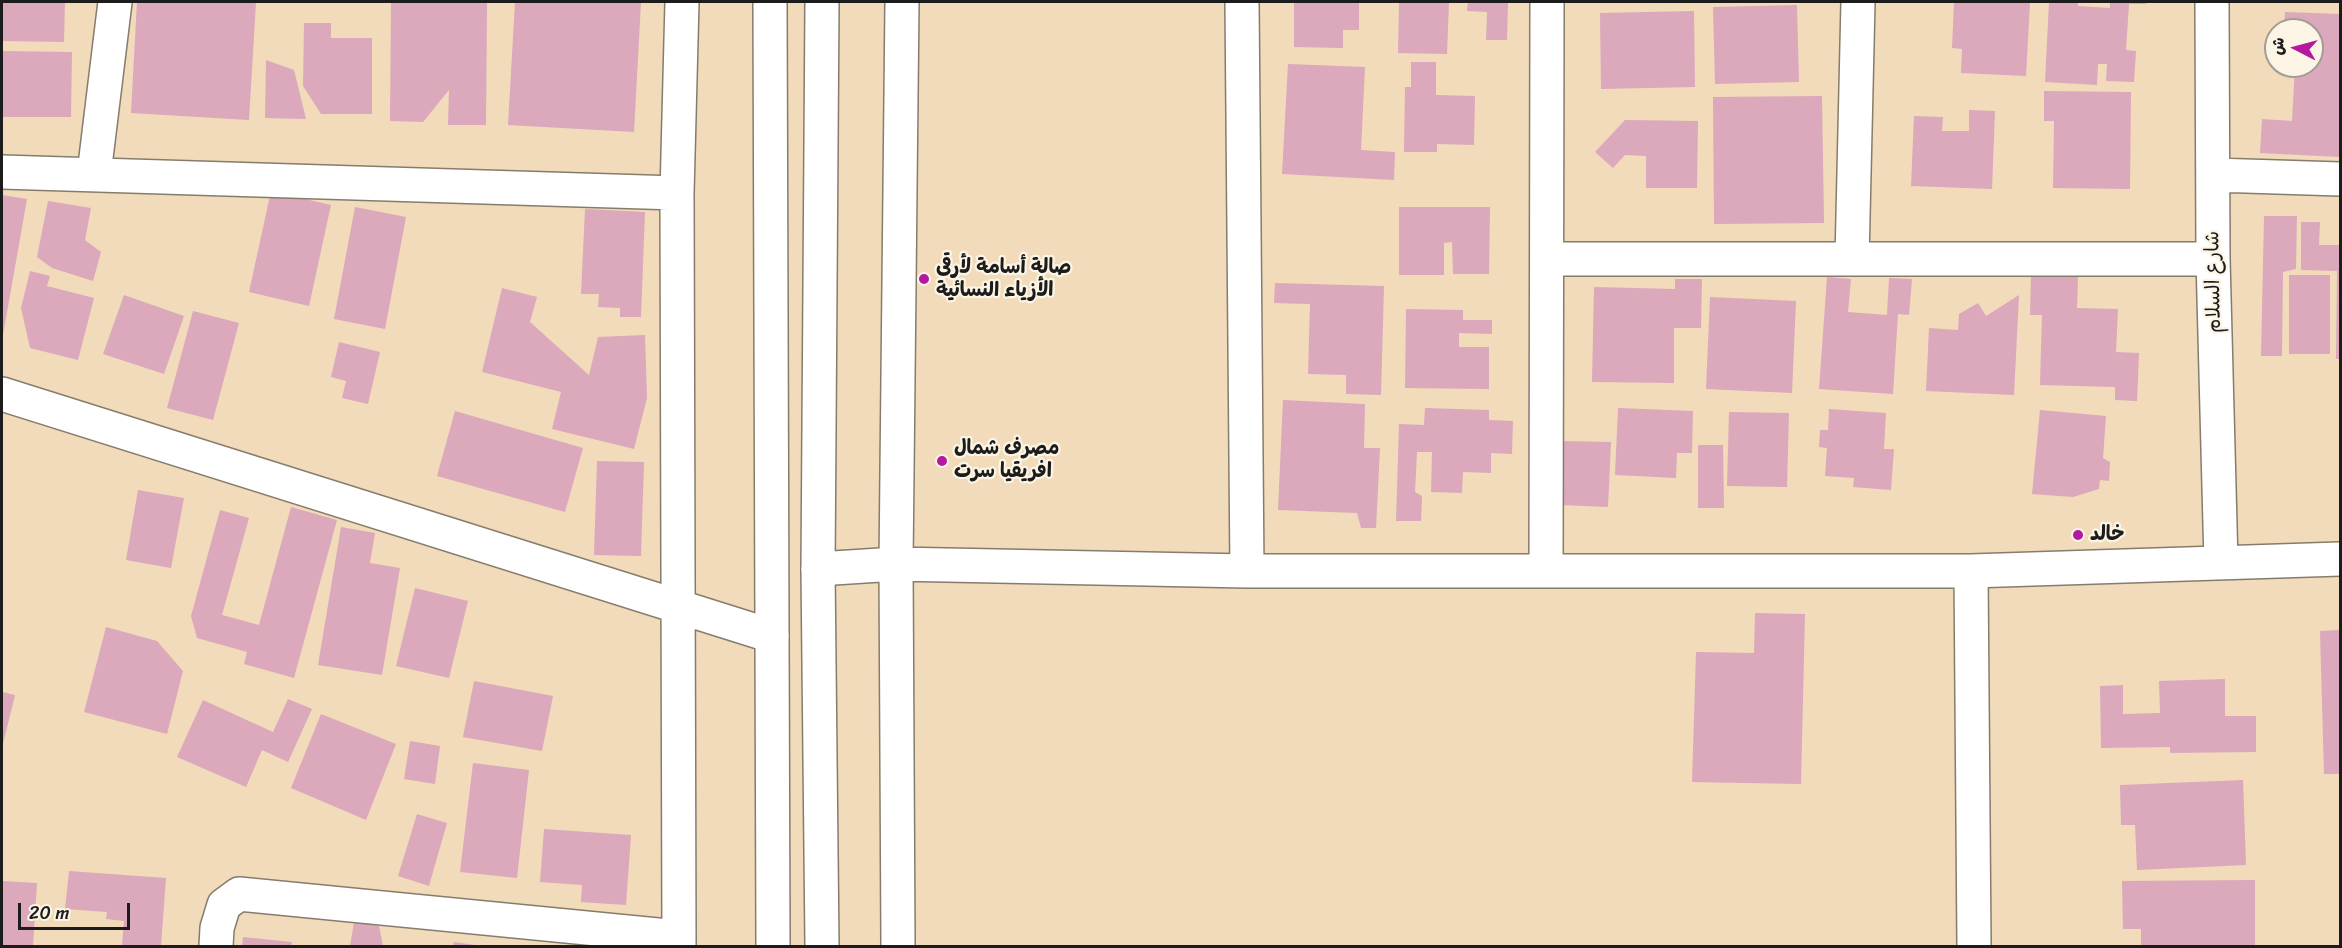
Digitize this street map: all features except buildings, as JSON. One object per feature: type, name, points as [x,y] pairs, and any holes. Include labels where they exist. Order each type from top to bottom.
[{"type":"main road","points":[[94,174],[115,2]]},
{"type":"main road","points":[[216,946],[217,928],[224,905],[239,894],[678,942],[677,194],[682,2]]},
{"type":"main road","points":[[770,2],[773,946]]},
{"type":"main road","points":[[822,2],[818,569],[822,946]]},
{"type":"main road","points":[[898,946],[896,564],[902,2]]},
{"type":"main road","points":[[1242,2],[1247,571]]},
{"type":"main road","points":[[1546,571],[1547,2]]},
{"type":"main road","points":[[1852,259],[1858,2]]},
{"type":"main road","name":"شارع السلام","points":[[2212,2],[2213,259],[2221,563]]},
{"type":"main road","points":[[2,172],[677,194]]},
{"type":"main road","points":[[2214,176],[2340,178]]},
{"type":"main road","points":[[1548,260],[2213,259]]},
{"type":"main road","points":[[2,394],[772,636]]},
{"type":"main road","points":[[818,569],[896,564],[1247,571],[1971,571],[2340,559]]},
{"type":"main road","points":[[1971,571],[1974,946]]},
{"type":"place","name":"صالة أسامة لأرقى الأزياء النسائية","points":[[924,279]]},
{"type":"place","name":"مصرف شمال افريقيا سرت","points":[[942,461]]},
{"type":"place","name":"خالد","points":[[2078,535]]}]
